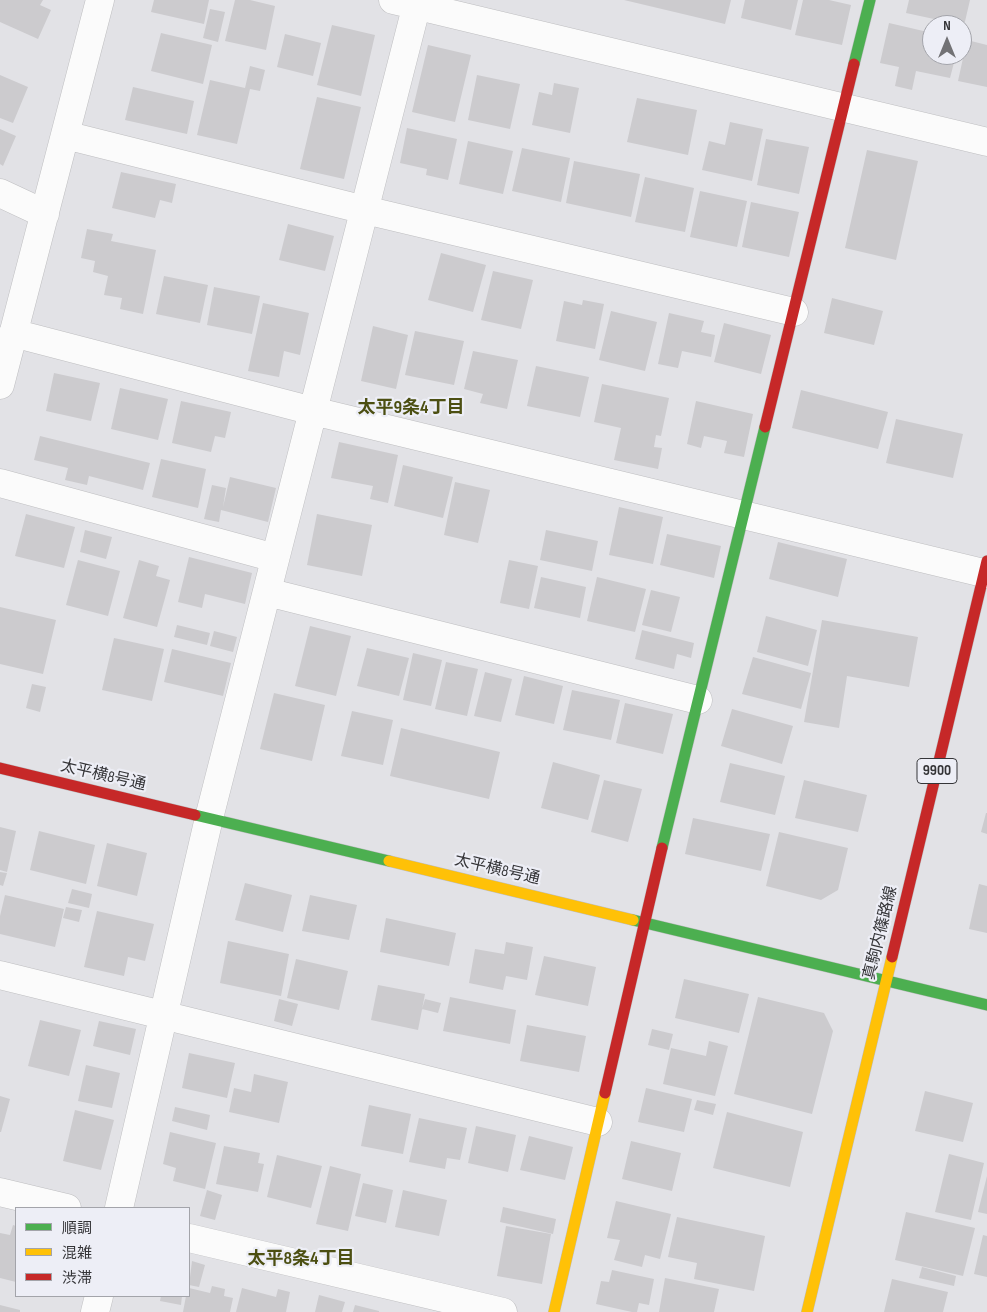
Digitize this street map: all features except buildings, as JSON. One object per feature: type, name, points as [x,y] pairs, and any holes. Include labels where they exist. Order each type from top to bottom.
[{"type":"street","points":[[0,385],[100,0]]},
{"type":"street","points":[[554,1312],[644,922],[870,0]]},
{"type":"street","points":[[119,1207],[209,818],[365,210],[410,2],[987,142]]},
{"type":"street","points":[[65,135],[365,210],[794,312]]},
{"type":"street","points":[[0,192],[44,214]]},
{"type":"street","points":[[14,333],[313,411],[986,569]]},
{"type":"street","points":[[0,483],[275,558]]},
{"type":"street","name":"真駒内篠路線","points":[[807,1312],[986,569]]},
{"type":"street","points":[[267,592],[698,700]]},
{"type":"street","name":"太平横8号通","points":[[0,768],[987,1004]]},
{"type":"street","points":[[0,975],[598,1122]]},
{"type":"street","points":[[0,1192],[63,1207]]},
{"type":"street","points":[[190,1238],[503,1312]]},
{"type":"street","points":[[95,1312],[99,1297]]},
{"type":"traffic: fast","points":[[854,64],[870,0]]},
{"type":"traffic: fast","points":[[662,848],[765,427]]},
{"type":"traffic: fast","points":[[195,815],[389,861]]},
{"type":"traffic: fast","points":[[633,920],[987,1005]]},
{"type":"traffic: slow","points":[[389,861],[633,920]]},
{"type":"traffic: slow","points":[[807,1312],[892,957]]},
{"type":"traffic: slow","points":[[554,1312],[605,1093]]},
{"type":"traffic: jam","points":[[765,427],[854,64]]},
{"type":"traffic: jam","points":[[892,957],[987,561]]},
{"type":"traffic: jam","points":[[0,768],[195,815]]},
{"type":"traffic: jam","points":[[605,1093],[662,848]]},
{"type":"district","name":"太平9条4丁目","points":[[411,408]]},
{"type":"district","name":"太平8条4丁目","points":[[301,1259]]}]
